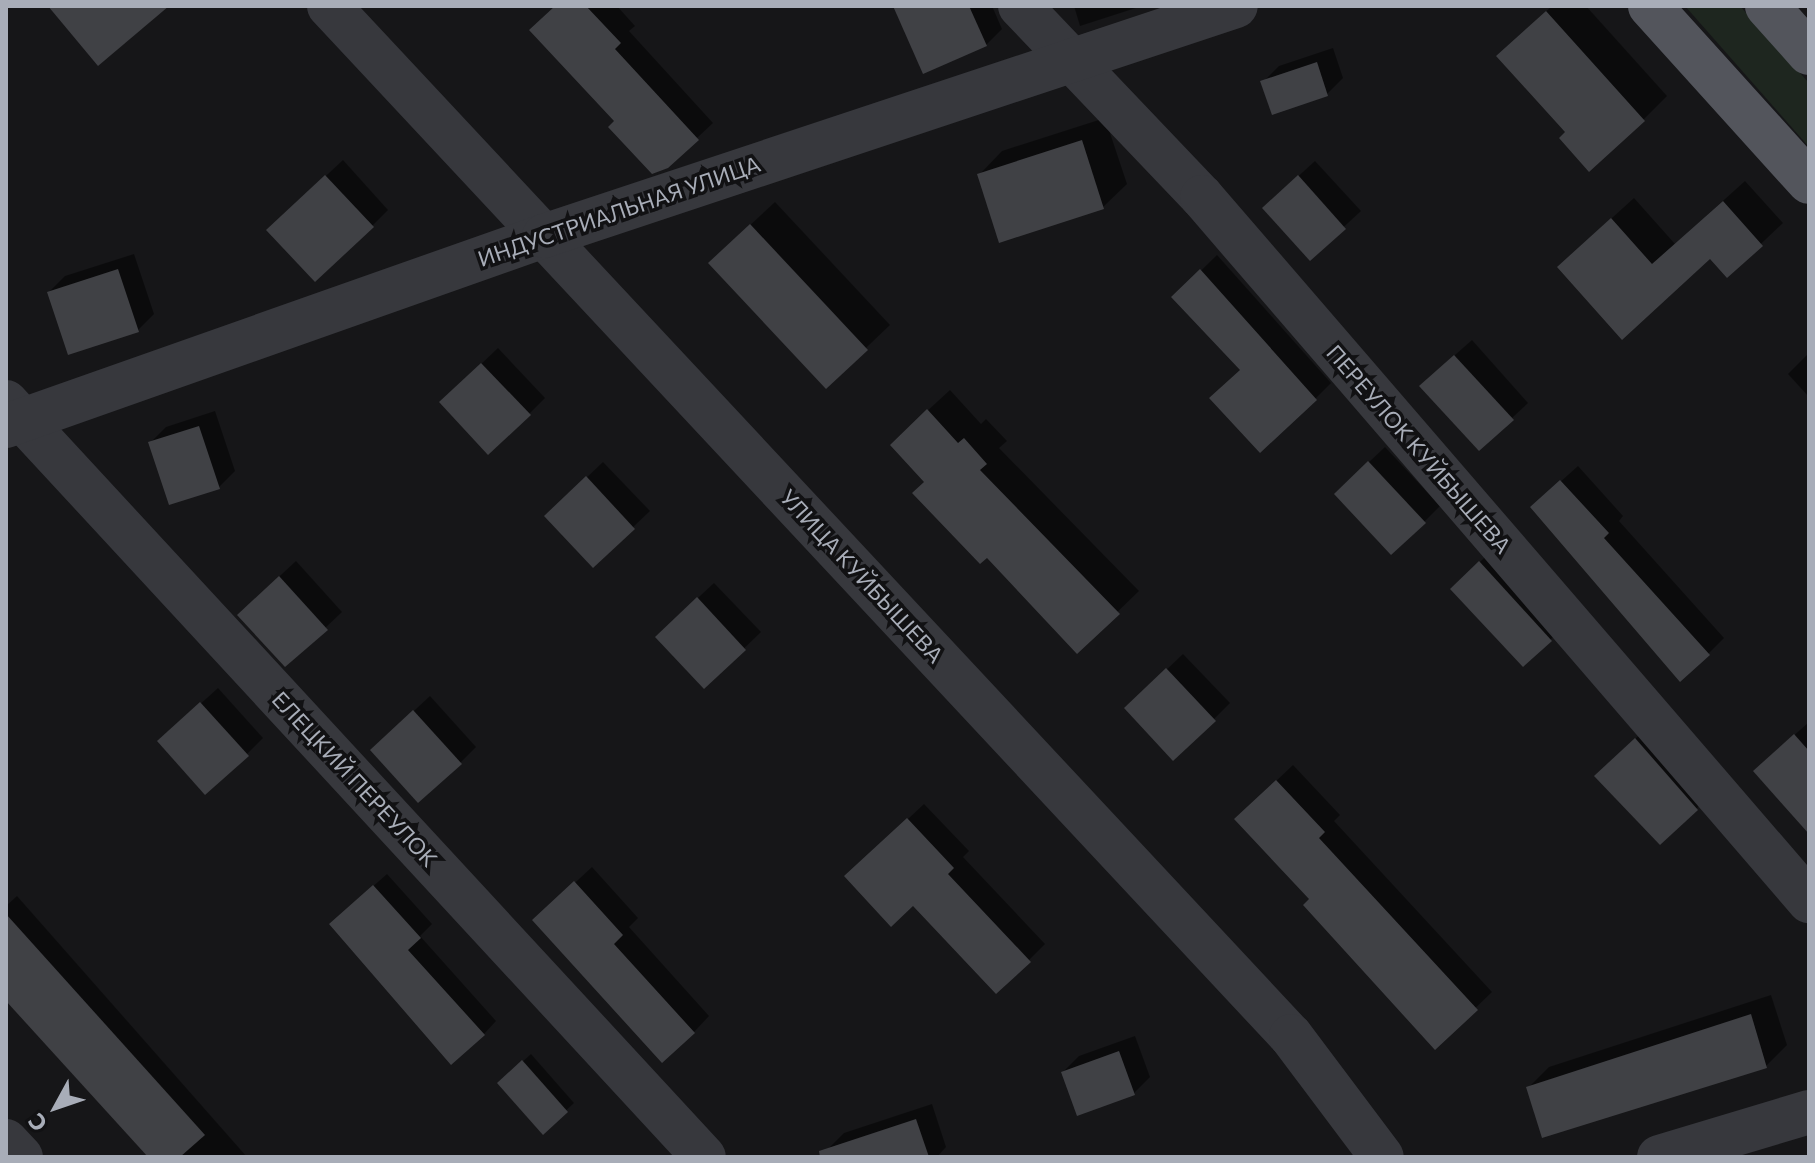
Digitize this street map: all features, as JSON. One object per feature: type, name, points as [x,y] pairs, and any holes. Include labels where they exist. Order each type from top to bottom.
[{"type":"main road","points":[[1650,6],[1809,182]]},
{"type":"main road","points":[[1767,6],[1809,53]]},
{"type":"street","name":"УЛИЦА КУЙБЫШЕВА","points":[[329,6],[1291,1036],[1382,1157]]},
{"type":"street","name":"ПЕРЕУЛОК КУЙБЫШЕВА","points":[[1020,6],[1202,197],[1809,901]]},
{"type":"street","name":"ИНДУСТРИАЛЬНАЯ УЛИЦА","points":[[12,416],[1069,59],[1236,6]]},
{"type":"street","name":"ЕЛЕЦКИЙ ПЕРЕУЛОК","points":[[12,416],[704,1157]]},
{"type":"street","points":[[1659,1157],[1809,1112]]},
{"type":"street","points":[[6,1141],[21,1157]]},
{"type":"shaded area","points":[[1685,6],[1740,6],[1809,83],[1809,147]]},
{"type":"building","points":[[48,6],[169,6],[98,66]]},
{"type":"building","points":[[555,6],[586,6],[621,43],[615,49],[699,140],[668,168],[652,174],[608,127],[614,121],[529,30]]},
{"type":"building","points":[[893,6],[969,6],[987,46],[923,74]]},
{"type":"building","points":[[1546,11],[1645,121],[1589,172],[1559,138],[1565,132],[1496,56]]},
{"type":"building","points":[[1317,62],[1328,96],[1272,115],[1260,81]]},
{"type":"building","points":[[1082,140],[1104,209],[999,243],[977,174]]},
{"type":"building","points":[[325,175],[374,227],[315,282],[266,230]]},
{"type":"building","points":[[1298,175],[1346,229],[1310,261],[1262,208]]},
{"type":"building","points":[[1723,201],[1763,246],[1727,278],[1710,259],[1622,340],[1557,267],[1611,218],[1652,264]]},
{"type":"building","points":[[750,224],[868,350],[826,389],[708,263]]},
{"type":"building","points":[[118,269],[139,332],[68,355],[47,292]]},
{"type":"building","points":[[1200,269],[1317,400],[1260,453],[1209,398],[1240,370],[1171,297]]},
{"type":"building","points":[[1454,355],[1514,420],[1479,451],[1419,386]]},
{"type":"building","points":[[481,363],[531,415],[488,455],[439,402]]},
{"type":"building","points":[[927,409],[958,443],[964,438],[987,464],[980,470],[1120,614],[1077,654],[987,558],[980,564],[912,493],[924,482],[890,445]]},
{"type":"building","points":[[199,426],[220,489],[169,505],[148,442]]},
{"type":"building","points":[[1368,461],[1426,523],[1391,555],[1334,494]]},
{"type":"building","points":[[586,476],[635,529],[593,568],[544,516]]},
{"type":"building","points":[[1560,480],[1609,533],[1604,538],[1710,655],[1680,682],[1530,507]]},
{"type":"building","points":[[1479,561],[1552,641],[1523,667],[1450,589]]},
{"type":"building","points":[[279,576],[328,630],[285,667],[237,615]]},
{"type":"building","points":[[697,597],[746,650],[704,689],[655,637]]},
{"type":"building","points":[[1166,668],[1216,721],[1173,761],[1124,708]]},
{"type":"building","points":[[200,702],[249,756],[205,795],[157,741]]},
{"type":"building","points":[[413,710],[462,764],[418,803],[370,750]]},
{"type":"building","points":[[1794,734],[1809,751],[1809,834],[1753,771]]},
{"type":"building","points":[[1635,738],[1698,810],[1660,845],[1594,776]]},
{"type":"building","points":[[1276,780],[1325,832],[1319,838],[1478,1010],[1435,1050],[1303,905],[1309,899],[1234,819]]},
{"type":"building","points":[[907,818],[954,868],[948,874],[1031,962],[996,994],[913,906],[891,927],[844,876]]},
{"type":"building","points":[[574,881],[623,935],[614,944],[695,1033],[662,1063],[532,920]]},
{"type":"building","points":[[373,885],[421,938],[408,950],[485,1035],[451,1065],[329,924]]},
{"type":"building","points":[[6,914],[205,1135],[180,1157],[148,1157],[6,1001]]},
{"type":"building","points":[[1751,1014],[1767,1068],[1542,1138],[1526,1087]]},
{"type":"building","points":[[1119,1051],[1135,1095],[1077,1116],[1061,1072]]},
{"type":"building","points":[[522,1060],[568,1112],[543,1135],[497,1083]]},
{"type":"building","points":[[916,1119],[929,1157],[820,1157],[819,1151]]}]
